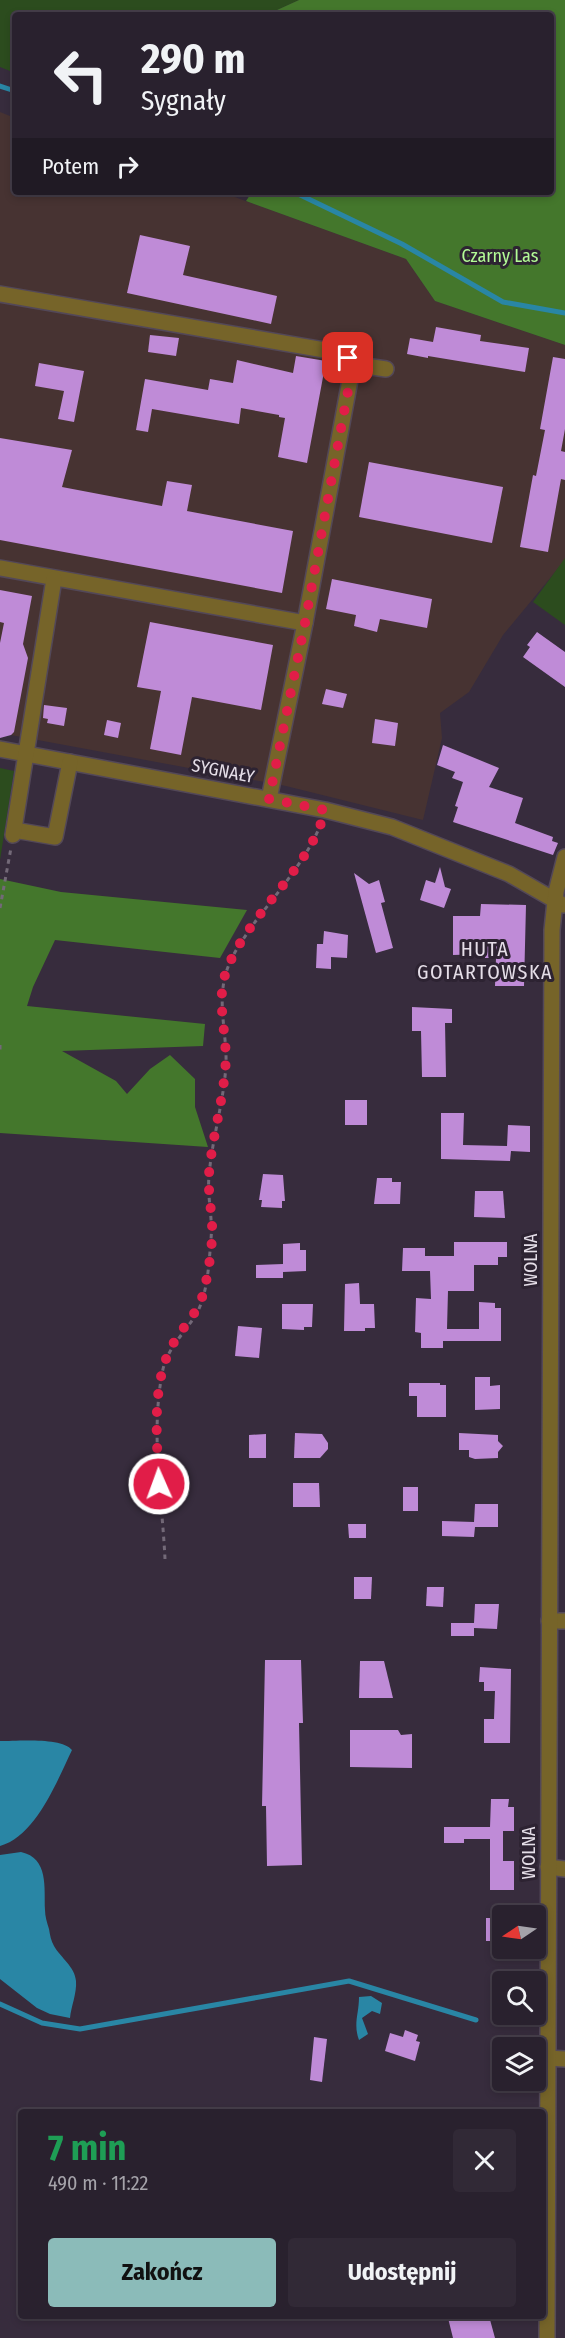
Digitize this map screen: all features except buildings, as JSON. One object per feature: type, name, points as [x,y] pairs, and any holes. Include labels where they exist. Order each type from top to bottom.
[{"type":"street","points":[[0,294],[342,353],[351,364],[386,369]]},
{"type":"street","points":[[269,799],[305,623],[351,364]]},
{"type":"street","points":[[0,568],[305,623]]},
{"type":"street","points":[[54,579],[14,832],[55,837],[70,762]]},
{"type":"street","name":"SYGNAŁY","points":[[0,749],[325,810],[392,827],[509,874],[560,903]]},
{"type":"street","name":"WOLNA","points":[[547,2338],[552,940],[560,903],[565,857]]},
{"type":"street","points":[[549,1621],[565,1621]]},
{"type":"street","points":[[548,1867],[565,1869]]},
{"type":"street","points":[[548,2058],[565,2059]]},
{"type":"path","points":[[165,1559],[158,1463],[159,1392],[168,1354],[199,1308],[206,1285],[212,1225],[209,1176],[226,1066],[222,1011],[226,972],[240,943],[310,846],[320,827],[325,810]]},
{"type":"path","points":[[0,908],[14,832]]},
{"type":"path","points":[[0,1045],[0,1050]]},
{"type":"shaded area","points":[[0,112],[12,117],[12,195],[229,195],[406,259],[435,301],[565,345],[565,560],[503,635],[469,692],[440,713],[442,738],[423,820],[286,786],[0,733]]},
{"type":"green space","points":[[0,0],[299,0],[273,12],[12,12],[12,72],[0,67]]},
{"type":"green space","name":"Czarny Las","points":[[299,0],[565,0],[565,345],[435,301],[406,259],[246,201],[250,195],[554,195],[554,12],[273,12]]},
{"type":"green space","points":[[565,558],[565,625],[533,602]]},
{"type":"green space","points":[[0,768],[14,771],[0,860]]},
{"type":"green space","points":[[0,879],[61,892],[247,910],[220,958],[55,940],[33,987],[27,1006],[205,1024],[203,1046],[62,1051],[116,1081],[127,1094],[150,1069],[170,1055],[195,1079],[195,1107],[208,1147],[0,1133]]},
{"type":"water","points":[[0,1741],[49,1741],[67,1746],[72,1750],[35,1819],[13,1840],[0,1846]]},
{"type":"water","points":[[21,1852],[30,1855],[41,1867],[45,1915],[51,1940],[75,1976],[76,1990],[70,2018],[50,2014],[37,2008],[0,1979],[0,1855]]},
{"type":"water","points":[[371,1996],[382,2003],[380,2014],[372,2011],[362,2018],[368,2034],[359,2040],[356,2024],[359,1997]]},
{"type":"waterway","points":[[0,86],[12,90]]},
{"type":"waterway","points":[[300,195],[402,244],[503,302],[565,313]]},
{"type":"waterway","points":[[0,2004],[42,2023],[80,2029],[349,1981],[476,2020]]},
{"type":"district","name":"HUTA GOTARTOWSKA","points":[[485,960]]},
{"type":"route","points":[[159,1484],[157,1422],[159,1392],[164,1367],[172,1346],[199,1308],[206,1285],[209,1263],[212,1238],[209,1176],[226,1066],[225,1027],[222,1011],[226,972],[240,943],[310,846],[320,827],[325,810],[269,799],[305,623],[350,380],[351,364],[348,358]]}]
